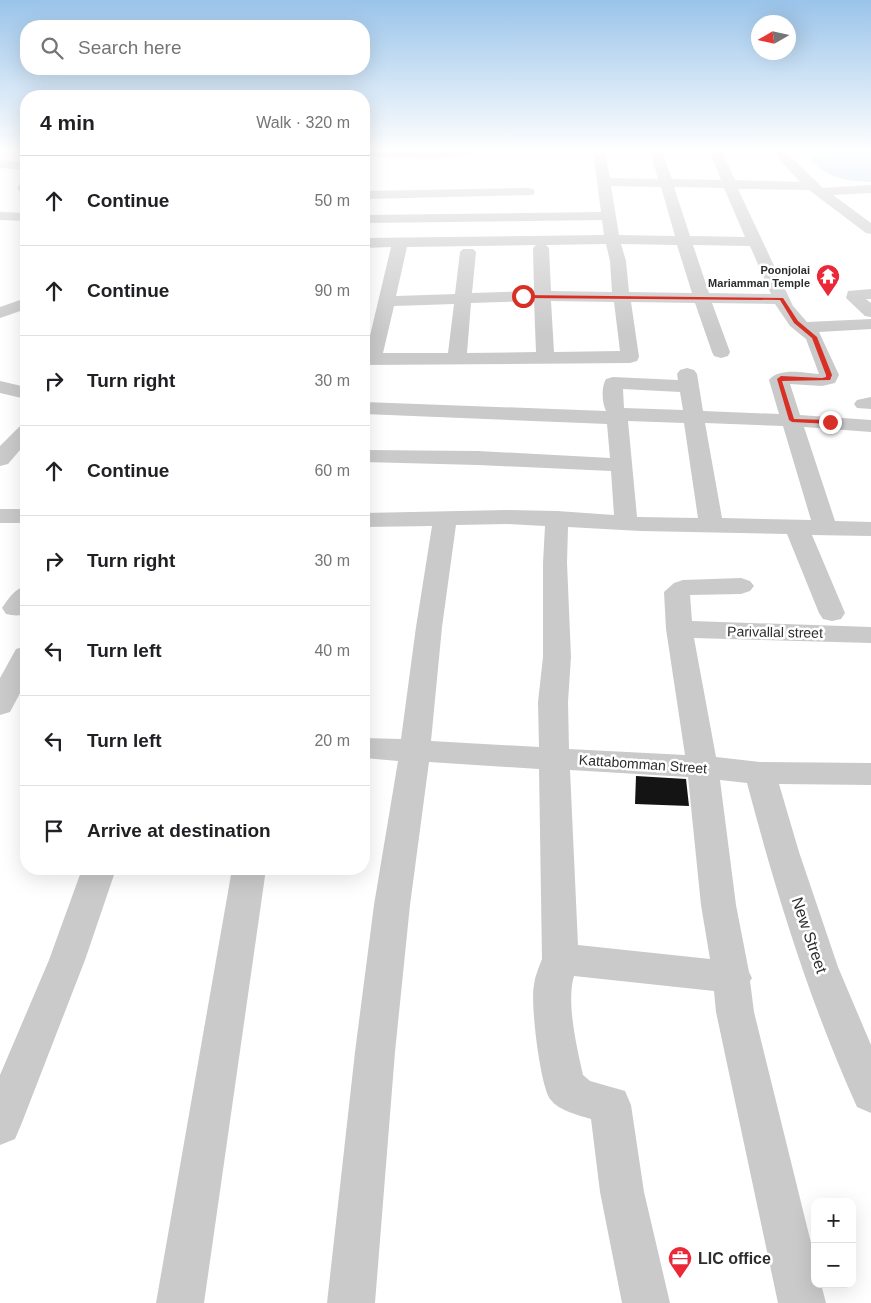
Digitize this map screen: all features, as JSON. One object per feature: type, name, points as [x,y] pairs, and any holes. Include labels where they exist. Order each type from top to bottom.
[{"type":"street","points":[[370,359],[630,357],[618,261],[612,239],[609,212]]},
{"type":"street","points":[[675,212],[701,297],[721,352]]},
{"type":"street","points":[[742,212],[781,299],[800,325],[814,337],[829,375],[828,379],[822,380],[781,378],[779,380],[825,527]]},
{"type":"street","points":[[847,212],[871,230]]},
{"type":"street","points":[[0,216],[20,217]]},
{"type":"street","points":[[370,219],[610,216]]},
{"type":"street","points":[[370,243],[612,239],[755,242]]},
{"type":"street","points":[[370,354],[377,344],[400,243]]},
{"type":"street","points":[[541,248],[545,357]]},
{"type":"street","points":[[457,358],[468,252]]},
{"type":"street","points":[[871,294],[854,296],[871,312]]},
{"type":"street","points":[[386,301],[543,296],[781,299]]},
{"type":"street","points":[[0,313],[20,305]]},
{"type":"street","points":[[800,325],[871,324]]},
{"type":"street","points":[[626,522],[617,416],[613,406],[613,383],[688,380],[711,524]]},
{"type":"street","points":[[0,388],[20,392]]},
{"type":"street","points":[[370,408],[792,420],[871,426]]},
{"type":"street","points":[[0,459],[20,441]]},
{"type":"street","points":[[370,456],[478,458],[621,465]]},
{"type":"street","points":[[0,516],[20,516]]},
{"type":"street","points":[[370,520],[445,519],[478,516],[871,529]]},
{"type":"street","points":[[558,518],[555,563],[556,657],[553,702],[560,959],[552,986],[556,1041],[565,1086],[580,1096],[610,1105],[622,1192],[646,1303]]},
{"type":"street","points":[[351,1303],[375,1052],[392,906],[415,750],[429,627],[445,519]]},
{"type":"street","points":[[796,526],[832,613]]},
{"type":"street","points":[[741,586],[683,588],[677,592],[679,629],[686,660],[703,767],[722,926],[733,978],[735,1012],[802,1303]]},
{"type":"street","name":"Parivallal street","points":[[679,629],[871,635]]},
{"type":"street","points":[[0,705],[20,667]]},
{"type":"street","name":"Kattabomman Street","points":[[370,748],[703,767],[760,773],[871,774]]},
{"type":"street","name":"New Street","points":[[760,773],[782,852],[820,967],[871,1094]]},
{"type":"street","points":[[0,1125],[67,960],[97,875]]},
{"type":"street","points":[[180,1303],[248,875]]},
{"type":"street","points":[[560,959],[641,966],[733,978]]},
{"type":"building","points":[[636,776],[686,779],[689,806],[635,804]]},
{"type":"place","name":"Poonjolai Mariamman Temple","points":[[828,297]]},
{"type":"place","name":"LIC office","points":[[680,1279]]},
{"type":"route","points":[[523,296],[781,299],[796,322],[814,337],[829,375],[828,379],[822,380],[781,378],[779,380],[792,420],[830,422]]}]
